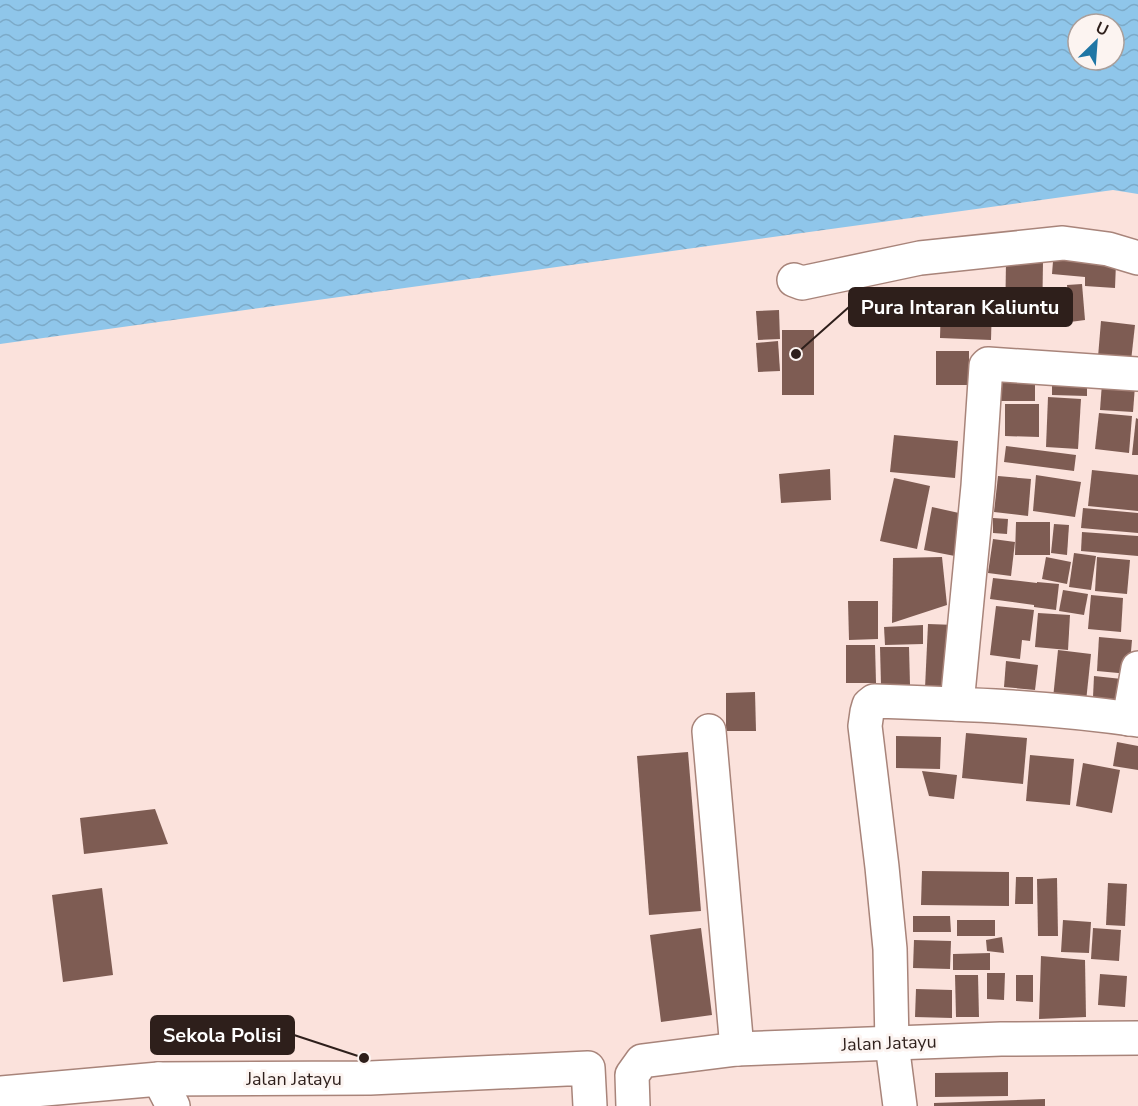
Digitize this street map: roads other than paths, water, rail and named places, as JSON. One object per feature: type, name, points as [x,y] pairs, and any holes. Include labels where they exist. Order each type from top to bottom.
[{"type":"street","points":[[794,280],[802,283],[920,258],[1063,243],[1108,249],[1138,258]]},
{"type":"street","points":[[957,704],[978,486],[986,366],[988,364],[1138,374]]},
{"type":"street","points":[[900,1106],[892,1044],[890,949],[865,726],[869,705],[874,701],[957,704],[1134,719],[1138,669]]},
{"type":"street","points":[[710,731],[737,1049]]},
{"type":"street","name":"Jalan Jatayu","points":[[633,1106],[632,1075],[642,1061],[737,1049],[1000,1039],[1138,1038]]},
{"type":"street","name":"Jalan Jatayu","points":[[0,1093],[365,1092],[588,1068],[590,1106]]},
{"type":"water","points":[[0,0],[1138,0],[1138,194],[1113,190],[0,344]]},
{"type":"place","name":"Pura Intaran Kaliuntu","points":[[796,354]]},
{"type":"place","name":"Sekola Polisi","points":[[364,1058]]}]
